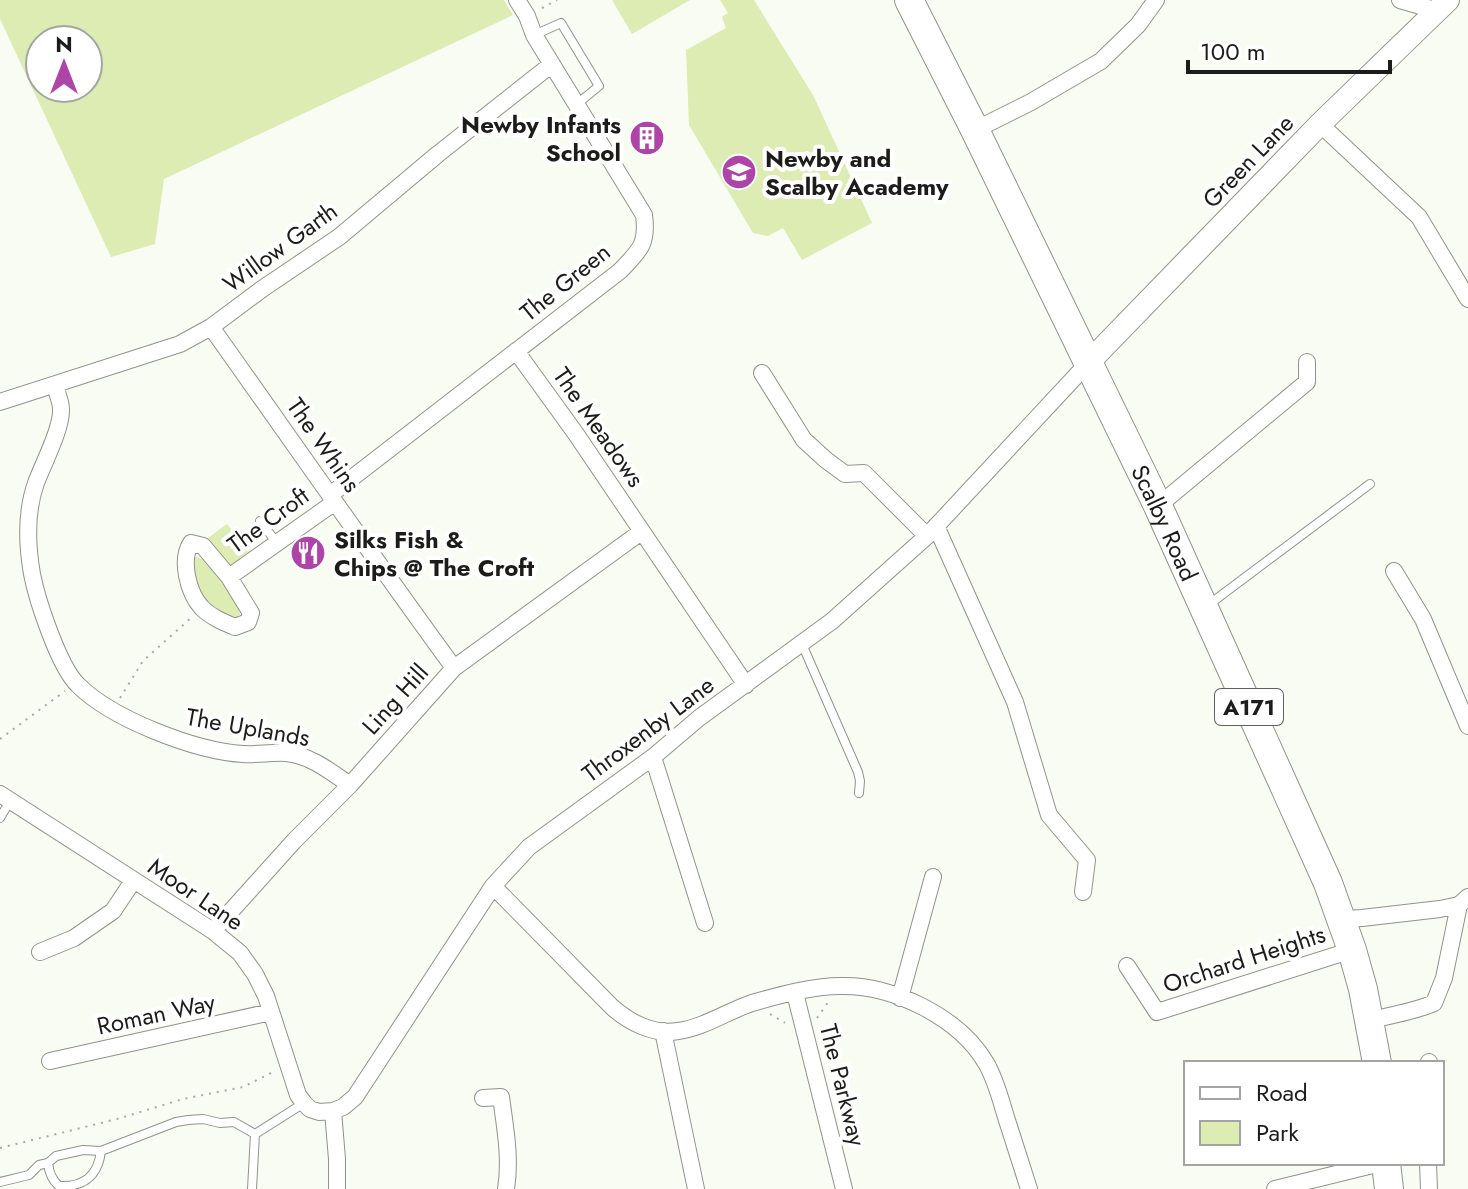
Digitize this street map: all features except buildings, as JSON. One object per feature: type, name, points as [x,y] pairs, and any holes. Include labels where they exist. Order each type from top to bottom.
[{"type":"highway","name":"Scalby Road","points":[[909,0],[1158,506],[1328,883],[1352,950],[1377,1061]]},
{"type":"highway","points":[[1384,1165],[1389,1189]]},
{"type":"street","name":"The Green","points":[[332,498],[620,271],[641,250],[646,233],[644,215],[534,35],[517,0]]},
{"type":"street","points":[[975,130],[1101,61],[1138,25],[1156,0]]},
{"type":"street","points":[[1400,0],[1443,5]]},
{"type":"street","name":"Green Lane","points":[[1088,363],[1320,124],[1443,5]]},
{"type":"street","name":"Willow Garth","points":[[0,402],[180,344],[211,327],[339,237],[552,64]]},
{"type":"street","points":[[1320,124],[1419,217],[1468,299]]},
{"type":"street","name":"The Whins","points":[[211,327],[454,668]]},
{"type":"street","name":"The Meadows","points":[[516,351],[746,685]]},
{"type":"street","points":[[1158,506],[1309,387],[1307,362]]},
{"type":"street","name":"Throxenby Lane","points":[[333,1111],[355,1097],[493,886],[529,847],[832,621],[932,531],[1088,363]]},
{"type":"street","points":[[762,373],[804,440],[845,474],[864,473],[932,531],[1015,702],[1049,815],[1087,860],[1083,892]]},
{"type":"street","name":"The Uplands","points":[[55,386],[62,410],[31,502],[29,548],[32,573],[46,624],[76,683],[113,710],[173,738],[201,747],[244,754],[289,753],[314,761],[350,785]]},
{"type":"street","name":"The Croft","points":[[229,577],[332,498]]},
{"type":"street","name":"Ling Hill","points":[[213,931],[454,668],[641,532]]},
{"type":"street","name":"The Croft","points":[[191,543],[203,546],[229,577],[251,613],[248,622],[235,627],[202,608],[195,597],[185,567],[186,551],[191,543]]},
{"type":"street","points":[[1394,571],[1423,619],[1468,726]]},
{"type":"street","points":[[653,757],[705,923]]},
{"type":"street","name":"Moor Lane","points":[[6,797],[213,931],[240,953],[266,996],[298,1095],[304,1103]]},
{"type":"street","points":[[900,998],[933,877]]},
{"type":"street","points":[[37,952],[74,938],[113,911],[133,881]]},
{"type":"street","points":[[493,886],[623,1017],[633,1023],[663,1031],[678,1031],[752,1004],[817,988],[840,986],[861,987],[921,1006],[971,1042],[985,1061],[1000,1097],[1029,1189]]},
{"type":"street","points":[[1342,919],[1440,909],[1464,901]]},
{"type":"street","points":[[1369,1021],[1407,1013],[1434,1003],[1444,978],[1464,901]]},
{"type":"street","name":"Orchard Heights","points":[[1127,966],[1157,1012],[1352,950]]},
{"type":"street","name":"The Parkway","points":[[795,993],[844,1189]]},
{"type":"street","name":"Roman Way","points":[[49,1062],[271,1012]]},
{"type":"street","points":[[663,1031],[696,1189]]},
{"type":"street","points":[[483,1098],[501,1097],[509,1155],[506,1189]]},
{"type":"street","points":[[304,1103],[319,1112],[333,1111],[337,1189]]},
{"type":"street","points":[[1275,1189],[1376,1165]]},
{"type":"street","points":[[1428,1165],[1429,1189]]},
{"type":"lane","points":[[534,35],[561,23],[599,86],[577,104]]},
{"type":"lane","points":[[1205,608],[1370,484]]},
{"type":"lane","points":[[260,521],[277,543]]},
{"type":"lane","points":[[801,643],[858,772],[859,793]]},
{"type":"lane","points":[[0,818],[6,797]]},
{"type":"lane","points":[[255,1134],[304,1103]]},
{"type":"lane","points":[[0,1182],[29,1175],[39,1165],[48,1163],[56,1156],[83,1150],[101,1151],[176,1122],[203,1119],[234,1122],[255,1134]]},
{"type":"lane","points":[[252,1189],[255,1134]]},
{"type":"lane","points":[[48,1163],[52,1178],[59,1186],[76,1184],[93,1175],[98,1168],[101,1151]]},
{"type":"path","points":[[527,16],[557,0]]},
{"type":"path","points":[[113,710],[143,661],[197,614]]},
{"type":"path","points":[[0,739],[76,683]]},
{"type":"path","points":[[752,1004],[805,1034],[840,986]]},
{"type":"path","points":[[0,1148],[183,1099],[243,1087],[288,1064]]},
{"type":"green space","points":[[0,0],[504,0],[513,15],[164,179],[155,244],[111,257],[40,104],[104,104],[104,24],[24,24],[24,70],[0,19]]},
{"type":"green space","points":[[612,0],[690,0],[632,34]]},
{"type":"green space","points":[[720,0],[754,0],[813,95],[872,223],[802,260],[783,228],[768,236],[753,233],[689,125],[686,50],[726,28],[722,17],[728,13]]},
{"type":"green space","points":[[227,524],[248,552],[232,565],[227,564],[208,538]]},
{"type":"green space","points":[[196,557],[206,560],[238,604],[240,614],[237,618],[220,611],[199,592],[191,560]]},
{"type":"place","name":"Newby Infants School","points":[[647,138]]},
{"type":"place","name":"Newby and Scalby Academy","points":[[739,172]]},
{"type":"place","name":"Silks Fish & Chips @ The Croft","points":[[308,553]]}]
